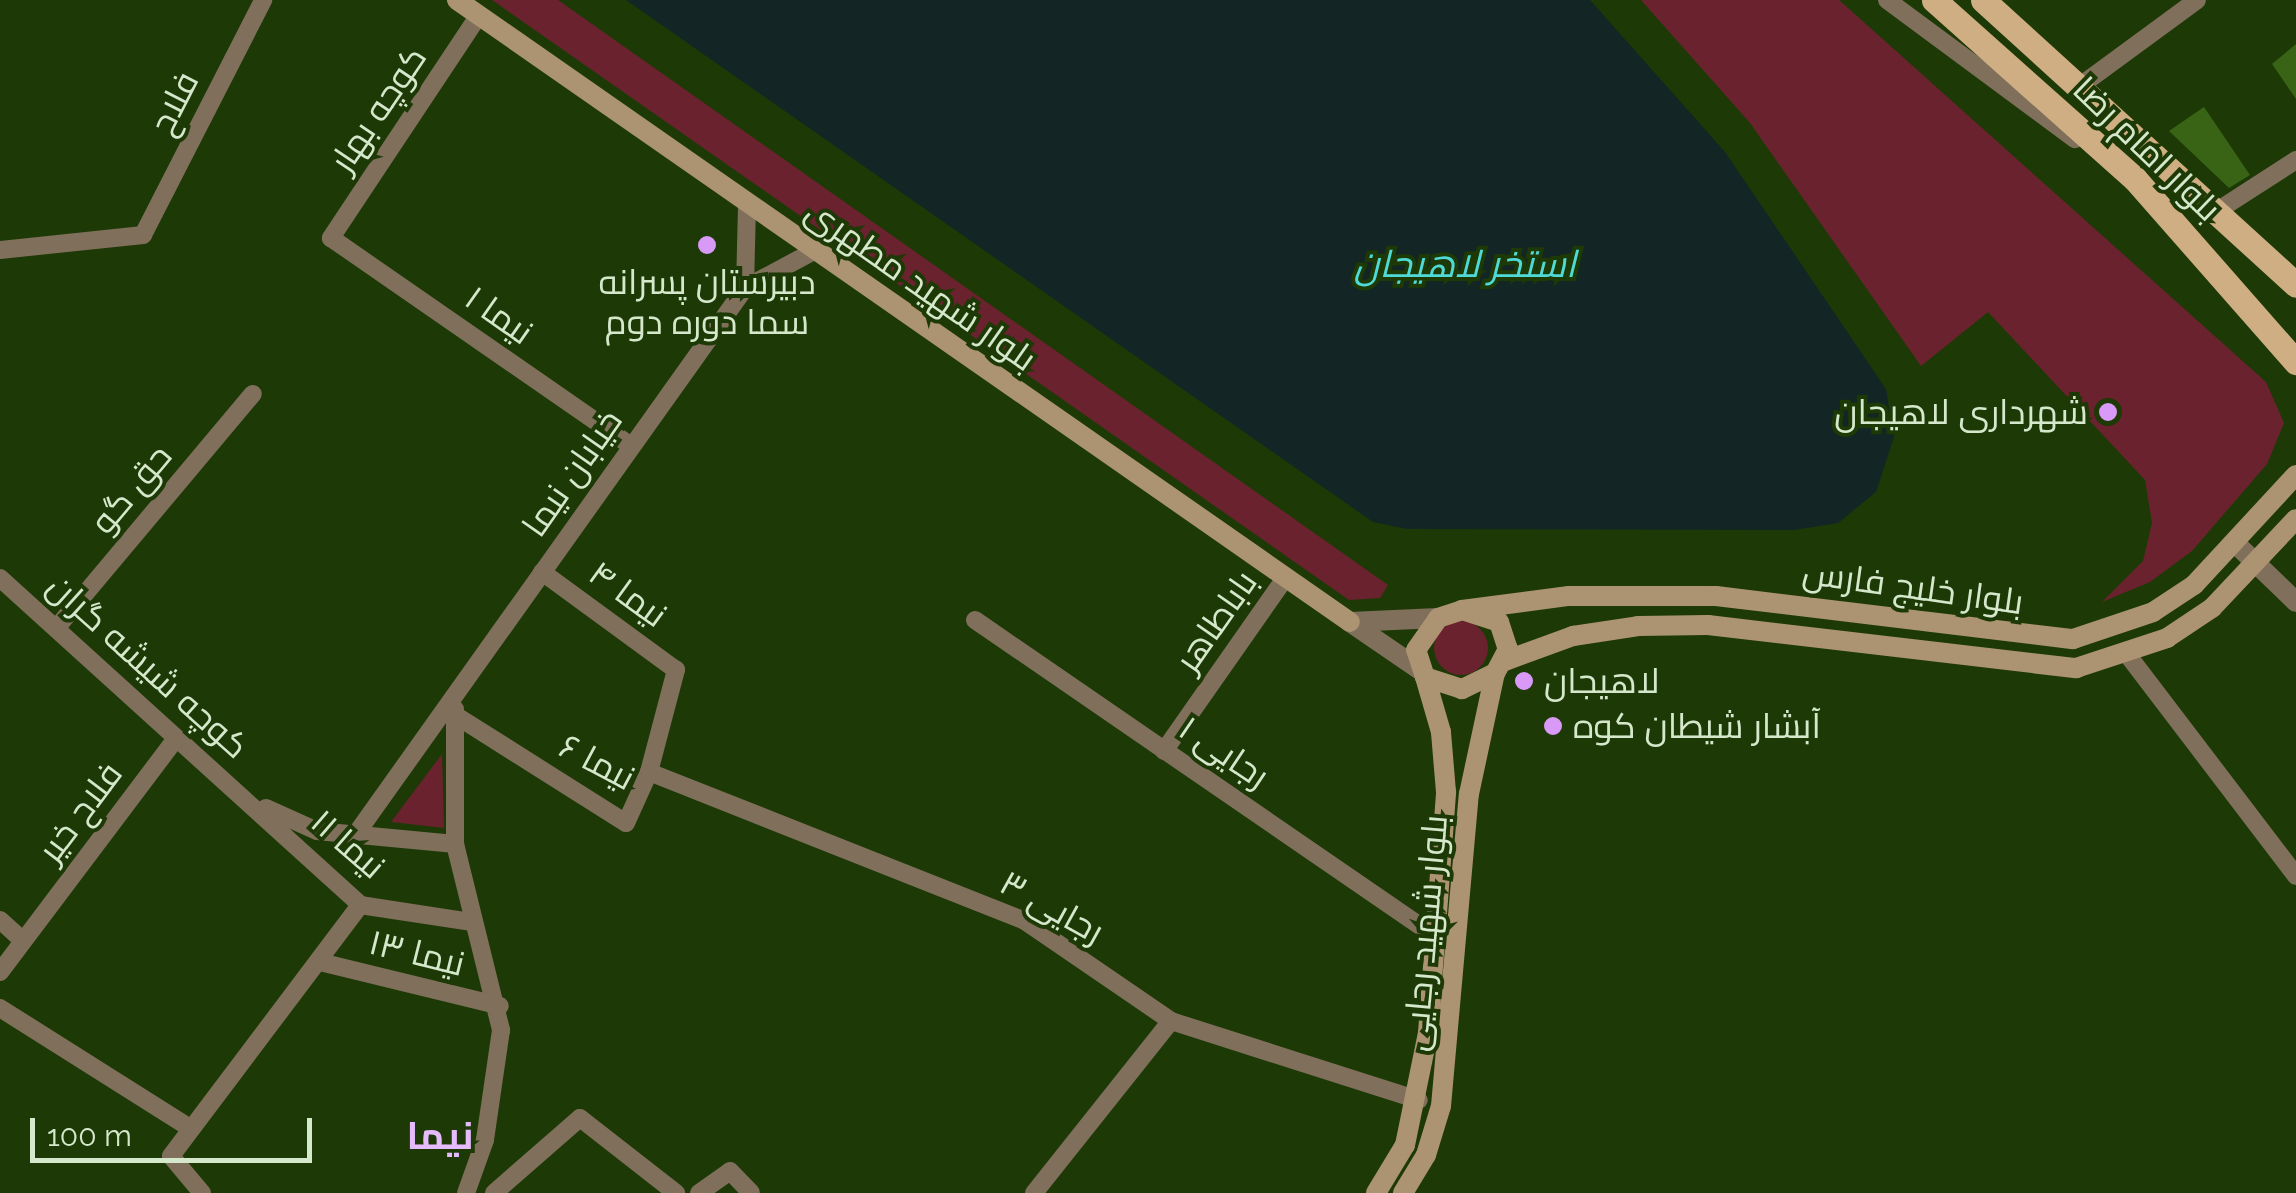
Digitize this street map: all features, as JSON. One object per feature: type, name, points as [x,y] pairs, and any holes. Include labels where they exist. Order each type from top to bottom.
[{"type":"main road","name":"بلوار شهید مطهری","points":[[457,0],[1350,622]]},
{"type":"main road","name":"بلوار امام رضا","points":[[1934,0],[2134,180],[2243,296],[2296,362]]},
{"type":"main road","name":"بلوار امام رضا","points":[[1983,0],[2295,285]]},
{"type":"main road","points":[[2243,296],[2296,336]]},
{"type":"main road","name":"بلوار خلیج فارس","points":[[1462,610],[1568,596],[1716,596],[2073,639],[2153,612],[2194,585],[2296,475]]},
{"type":"main road","name":"بلوار خلیج فارس","points":[[1498,667],[1573,636],[1638,626],[1776,629],[2035,667],[2076,668],[2127,654],[2212,608],[2296,518]]},
{"type":"main road","points":[[1462,610],[1499,622],[1507,634],[1498,667],[1462,689],[1423,673],[1416,650],[1438,618],[1462,610]]},
{"type":"main road","name":"بلوار شهید رجایی","points":[[1403,1193],[1426,1155],[1442,1106],[1469,794],[1498,667]]},
{"type":"main road","name":"بلوار شهید رجایی","points":[[1376,1193],[1405,1145],[1419,1100],[1436,937],[1446,792],[1423,673]]},
{"type":"street","name":"فلاح","points":[[0,250],[143,235],[263,0]]},
{"type":"street","points":[[1886,0],[1948,52],[2134,180]]},
{"type":"street","points":[[2080,86],[2196,0]]},
{"type":"street","name":"کوچه بهار","points":[[330,238],[479,15]]},
{"type":"street","points":[[2217,211],[2296,160]]},
{"type":"street","points":[[745,288],[747,205]]},
{"type":"street","name":"نیما ۱","points":[[330,238],[632,446]]},
{"type":"street","name":"خیابان نیما","points":[[356,834],[455,707],[542,572],[745,288],[814,251]]},
{"type":"street","name":"حق گو","points":[[58,626],[254,394]]},
{"type":"street","points":[[2236,543],[2296,602]]},
{"type":"street","name":"نیما ۴","points":[[542,572],[676,670]]},
{"type":"street","name":"کوچه شیشه گران","points":[[0,578],[58,626],[176,740],[252,802]]},
{"type":"street","name":"باباطاهر","points":[[1164,751],[1286,578]]},
{"type":"street","points":[[1350,622],[1438,618]]},
{"type":"street","name":"رجایی ۱","points":[[975,620],[1436,937]]},
{"type":"street","points":[[1350,622],[1423,673]]},
{"type":"street","points":[[2127,654],[2296,876]]},
{"type":"street","name":"نیما ۶","points":[[455,707],[626,823],[648,772],[676,670]]},
{"type":"street","points":[[455,707],[455,844],[471,922],[500,1006],[485,1140],[466,1193]]},
{"type":"street","name":"فلاح خیر","points":[[0,972],[176,740]]},
{"type":"street","name":"رجایی ۳","points":[[648,772],[1024,920],[1171,1020],[1419,1100]]},
{"type":"street","points":[[252,802],[318,831],[455,844]]},
{"type":"street","name":"نیما ۱۱","points":[[252,802],[360,905],[471,922]]},
{"type":"street","points":[[202,1193],[171,1156],[360,905]]},
{"type":"street","points":[[0,920],[24,940]]},
{"type":"street","name":"نیما ۱۳","points":[[320,962],[500,1006]]},
{"type":"street","points":[[0,1008],[190,1128]]},
{"type":"street","points":[[1034,1193],[1171,1020]]},
{"type":"street","points":[[494,1193],[580,1118],[676,1193]]},
{"type":"street","points":[[699,1193],[730,1171],[751,1193]]},
{"type":"shaded area","points":[[492,0],[558,0],[1388,585],[1380,598],[1349,600]]},
{"type":"shaded area","points":[[1641,0],[1839,0],[2266,382],[2284,423],[2267,464],[2192,551],[2150,582],[2102,602],[2143,561],[2152,523],[2145,480],[1988,312],[1921,366],[1750,123]]},
{"type":"shaded area","points":[[1461,621],[1480,629],[1488,648],[1480,667],[1461,675],[1442,667],[1434,648],[1442,629]]},
{"type":"shaded area","points":[[442,754],[444,828],[391,822]]},
{"type":"water","name":"استخر لاهیجان","points":[[626,0],[1590,0],[1725,152],[1886,389],[1894,437],[1876,492],[1838,523],[1794,530],[1407,529],[1373,522]]},
{"type":"building","points":[[2296,44],[2296,99],[2272,64]]},
{"type":"building","points":[[2204,107],[2250,175],[2229,188],[2169,131]]},
{"type":"place","name":"دبیرستان پسرانه سما دوره دوم","points":[[707,245]]},
{"type":"place","name":"شهرداری لاهیجان","points":[[2108,412]]},
{"type":"place","name":"لاهيجان","points":[[1524,681]]},
{"type":"place","name":"آبشار شیطان کوه","points":[[1553,726]]},
{"type":"district","name":"نیما","points":[[440,1136]]}]
